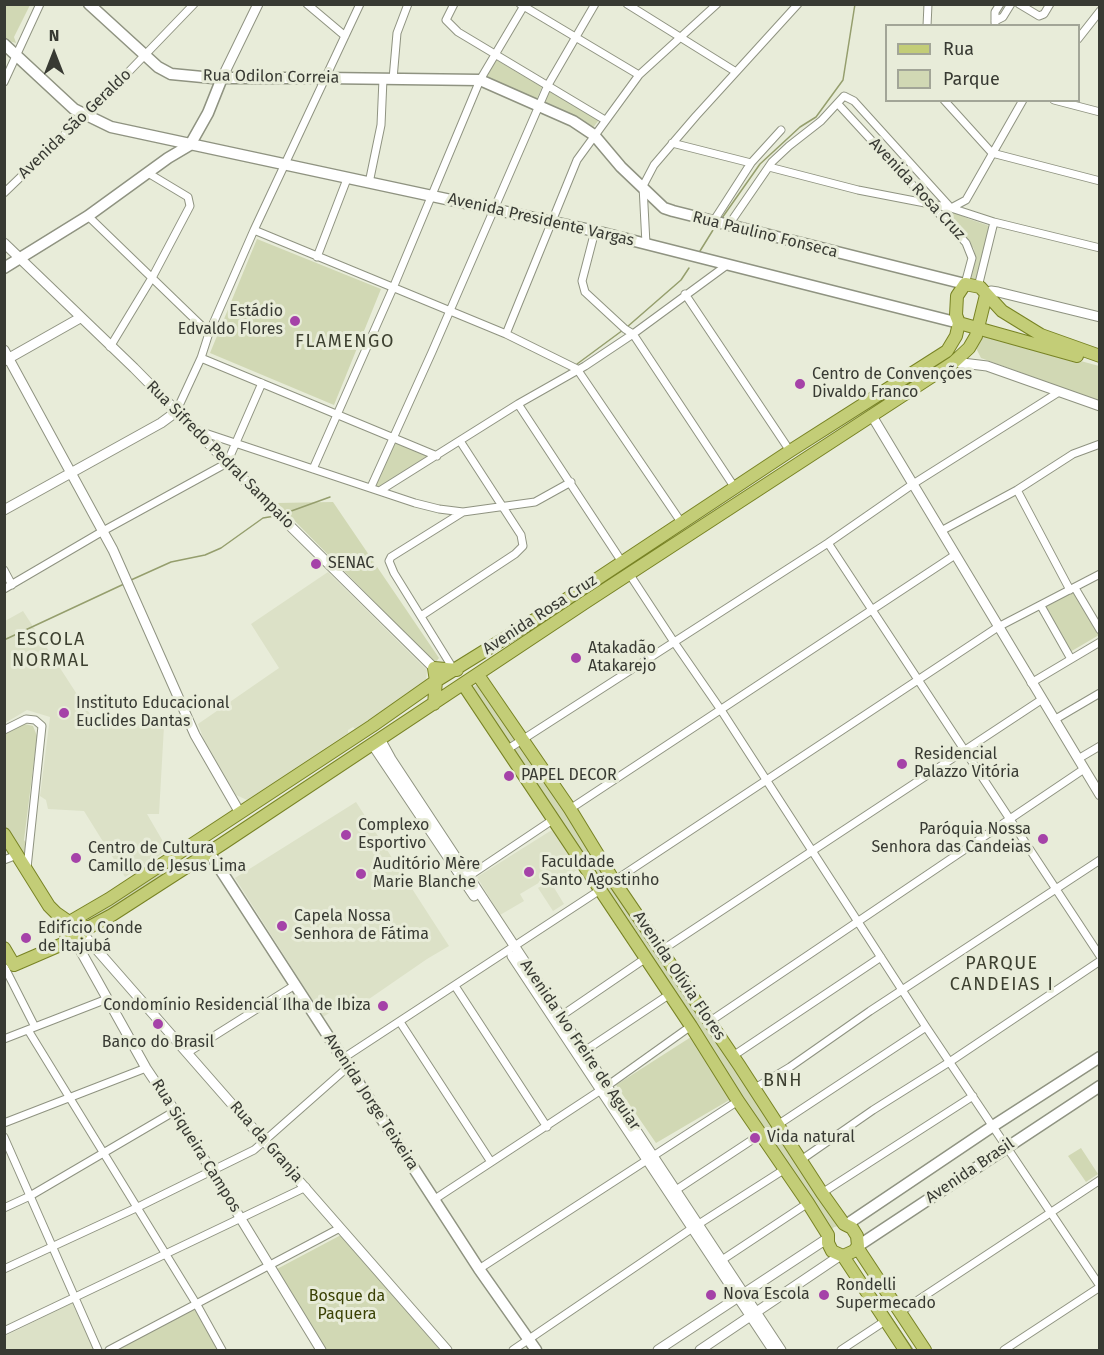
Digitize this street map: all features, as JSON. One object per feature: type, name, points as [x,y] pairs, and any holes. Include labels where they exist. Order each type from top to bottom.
[{"type":"main road","name":"Rua Odilon Correia","points":[[91,5],[158,67],[171,74],[222,78],[480,80]]},
{"type":"main road","name":"Avenida Presidente Vargas","points":[[4,44],[74,110],[111,127],[595,231],[1098,358]]},
{"type":"main road","points":[[4,268],[88,216],[190,145],[208,113],[222,78]]},
{"type":"main road","name":"Rua Paulino Fonseca","points":[[480,80],[573,121],[594,135],[613,159],[664,208],[982,289]]},
{"type":"main road","name":"Avenida Presidente Vargas","points":[[982,289],[996,305],[1016,321],[1041,335],[1098,358]]},
{"type":"main road","name":"Avenida Rosa Cruz","points":[[8,967],[78,936],[112,915],[434,704],[466,678],[630,575],[943,370],[954,362],[972,342],[979,329],[982,289],[957,296],[956,315],[959,323],[955,340],[949,348],[472,658],[466,678]]},
{"type":"main road","points":[[959,323],[971,322],[981,315]]},
{"type":"main road","points":[[934,358],[942,363],[943,370]]},
{"type":"main road","points":[[795,448],[798,455],[807,458]]},
{"type":"main road","points":[[708,505],[717,508],[718,517]]},
{"type":"main road","points":[[601,576],[600,584],[607,589]]},
{"type":"main road","points":[[434,704],[436,681],[434,668],[466,678]]},
{"type":"main road","name":"Avenida Rosa Cruz","points":[[71,921],[109,899],[339,748],[436,681],[466,678]]},
{"type":"main road","name":"Avenida Olívia Flores","points":[[466,678],[521,741],[570,809],[614,881],[779,1124],[822,1193],[845,1225],[852,1228],[857,1236],[858,1246],[925,1350]]},
{"type":"main road","name":"Avenida Olívia Flores","points":[[466,678],[507,749],[670,994],[738,1101],[808,1203],[828,1236],[832,1251],[841,1255],[904,1350]]},
{"type":"main road","points":[[339,748],[346,750],[347,760]]},
{"type":"main road","points":[[4,834],[49,906],[56,913],[71,921],[65,931],[78,936]]},
{"type":"main road","name":"Avenida Jorge Teixeira","points":[[209,852],[479,1269],[536,1350]]},
{"type":"main road","points":[[166,860],[167,870],[170,873],[176,873]]},
{"type":"main road","points":[[4,948],[8,967]]},
{"type":"main road","name":"Avenida Brasil","points":[[828,1236],[834,1227],[845,1225],[1100,1058]]},
{"type":"main road","points":[[727,1081],[739,1065]]},
{"type":"main road","name":"Avenida Brasil","points":[[841,1255],[854,1251],[858,1246],[1007,1146],[1100,1086]]},
{"type":"street","points":[[4,82],[40,4]]},
{"type":"street","name":"Avenida São Geraldo","points":[[4,193],[194,4]]},
{"type":"street","points":[[222,78],[258,4]]},
{"type":"street","points":[[307,4],[345,36]]},
{"type":"street","points":[[4,510],[162,423],[176,412],[254,230],[360,4]]},
{"type":"street","points":[[369,183],[397,33],[408,4]]},
{"type":"street","points":[[454,4],[447,16],[447,23],[458,32],[605,120]]},
{"type":"street","points":[[371,487],[548,85],[595,4]]},
{"type":"street","points":[[627,4],[736,72]]},
{"type":"street","points":[[506,334],[577,160],[639,75],[717,4]]},
{"type":"street","points":[[646,244],[643,186],[654,165],[798,4]]},
{"type":"street","points":[[927,24],[928,4]]},
{"type":"street","points":[[995,23],[995,12],[1000,4]]},
{"type":"street","points":[[995,23],[1003,17],[1011,4]]},
{"type":"street","points":[[1019,4],[1035,15],[1041,15],[1050,4]]},
{"type":"street","points":[[313,469],[393,288],[480,80],[523,5],[639,75]]},
{"type":"street","points":[[1080,36],[1100,11]]},
{"type":"street","points":[[841,107],[844,96],[854,101]]},
{"type":"street","points":[[728,226],[769,167],[789,146],[841,107],[854,101]]},
{"type":"street","name":"Avenida Rosa Cruz","points":[[854,101],[951,208]]},
{"type":"street","points":[[946,102],[992,153],[1100,181]]},
{"type":"street","points":[[951,208],[964,201],[1022,102]]},
{"type":"street","points":[[1059,102],[1100,112]]},
{"type":"street","name":"Avenida Rosa Cruz","points":[[841,107],[932,204],[970,250],[971,263],[982,289]]},
{"type":"street","points":[[713,222],[751,163],[781,130]]},
{"type":"street","points":[[672,143],[751,163]]},
{"type":"street","points":[[769,167],[858,190],[951,208],[994,222],[1100,248]]},
{"type":"street","points":[[111,347],[153,276],[190,202],[188,197],[148,173]]},
{"type":"street","points":[[318,257],[347,179]]},
{"type":"street","points":[[964,201],[967,213]]},
{"type":"street","points":[[88,216],[153,276],[209,333]]},
{"type":"street","name":"Avenida Rosa Cruz","points":[[982,289],[994,222]]},
{"type":"street","points":[[254,230],[506,334],[577,369],[681,522]]},
{"type":"street","points":[[595,231],[582,281],[587,296],[633,334],[735,488]]},
{"type":"street","name":"Rua Sifredo Pedral Sampaio","points":[[4,243],[434,668]]},
{"type":"street","points":[[381,490],[633,334],[727,265]]},
{"type":"street","name":"Rua Paulino Fonseca","points":[[982,289],[1100,317]]},
{"type":"street","points":[[685,294],[795,448]]},
{"type":"street","points":[[80,318],[6,357],[103,531],[195,735],[240,813]]},
{"type":"street","points":[[972,342],[974,355],[987,366]]},
{"type":"street","points":[[201,358],[437,456]]},
{"type":"street","points":[[954,362],[987,366],[1100,406]]},
{"type":"street","points":[[4,589],[227,463],[262,383]]},
{"type":"street","points":[[507,749],[828,543],[913,484],[1059,392]]},
{"type":"street","points":[[518,404],[622,562]]},
{"type":"street","points":[[872,416],[1100,795]]},
{"type":"street","points":[[195,430],[438,509],[463,512],[535,502],[571,482]]},
{"type":"street","points":[[421,616],[522,549],[524,543],[503,506],[460,441]]},
{"type":"street","points":[[941,531],[1017,490],[1073,454],[1100,444]]},
{"type":"street","points":[[1017,490],[1072,589],[1100,630]]},
{"type":"street","points":[[463,512],[391,557],[390,565],[421,616],[466,678]]},
{"type":"street","points":[[828,543],[1100,956]]},
{"type":"street","points":[[570,809],[955,555]]},
{"type":"street","points":[[4,570],[12,585]]},
{"type":"street","points":[[614,881],[998,627],[1100,574]]},
{"type":"street","points":[[630,575],[721,710],[926,1027],[951,1061],[1100,1287],[1005,1350]]},
{"type":"street","points":[[1041,606],[1071,659]]},
{"type":"street","points":[[1031,683],[1100,642]]},
{"type":"street","points":[[1054,720],[1098,696]]},
{"type":"street","points":[[662,950],[1041,700]]},
{"type":"street","points":[[4,730],[17,722],[31,719],[40,723],[43,732],[27,871]]},
{"type":"street","name":"Avenida Ivo Freire de Aguiar","points":[[376,741],[740,1295],[781,1350]]},
{"type":"street","points":[[1078,759],[1100,746]]},
{"type":"street","points":[[709,1022],[1083,769]]},
{"type":"street","points":[[466,878],[554,819]]},
{"type":"street","points":[[4,860],[17,855]]},
{"type":"street","points":[[754,1088],[790,1067],[1100,860]]},
{"type":"street","points":[[4,1269],[241,1157],[265,1142],[345,1063],[400,1022],[600,890]]},
{"type":"street","name":"Rua Siqueira Campos","points":[[78,936],[107,999],[146,1068],[175,1111],[321,1350]]},
{"type":"street","name":"Rua da Granja","points":[[78,936],[187,1053],[447,1350]]},
{"type":"street","name":"Avenida Ivo Freire de Aguiar","points":[[511,948],[561,1016],[604,1088]]},
{"type":"street","points":[[739,1065],[881,957]]},
{"type":"street","points":[[561,1016],[646,958]]},
{"type":"street","points":[[801,1160],[1100,961]]},
{"type":"street","points":[[8,967],[31,1028],[70,1098],[197,1305],[222,1350]]},
{"type":"street","points":[[187,1053],[295,985]]},
{"type":"street","points":[[455,986],[547,1126]]},
{"type":"street","points":[[583,1052],[670,994]]},
{"type":"street","points":[[4,1039],[107,999]]},
{"type":"street","points":[[400,1022],[491,1162]]},
{"type":"street","points":[[435,1199],[604,1088],[691,1026]]},
{"type":"street","points":[[779,1124],[926,1027]]},
{"type":"street","points":[[4,1123],[146,1068]]},
{"type":"street","points":[[822,1193],[973,1096]]},
{"type":"street","points":[[479,1269],[738,1101]]},
{"type":"street","points":[[4,1208],[30,1196],[175,1111]]},
{"type":"street","points":[[676,1190],[761,1134]]},
{"type":"street","points":[[4,1137],[98,1350]]},
{"type":"street","name":"Avenida Ivo Freire de Aguiar","points":[[650,1157],[676,1190],[695,1227],[722,1260],[740,1295]]},
{"type":"street","points":[[513,1350],[695,1227],[786,1169]]},
{"type":"street","points":[[900,1312],[1100,1180]]},
{"type":"street","points":[[4,1331],[306,1187]]},
{"type":"street","points":[[722,1260],[808,1203]]},
{"type":"street","points":[[109,1350],[340,1228]]},
{"type":"street","name":"Avenida Brasil","points":[[658,1350],[828,1236]]},
{"type":"street","name":"Avenida Brasil","points":[[700,1350],[841,1255]]},
{"type":"street","name":"Avenida Ivo Freire de Aguiar","points":[[754,1315],[773,1350]]},
{"type":"street","points":[[842,1350],[885,1321]]},
{"type":"shaded area","points":[[328,572],[427,670],[426,682],[355,729],[353,727],[348,730],[348,733],[247,800],[236,795],[204,740],[198,724],[279,668],[251,624]]},
{"type":"shaded area","name":"Instituto Educacional Euclides Dantas","points":[[23,611],[95,722],[164,726],[159,814],[147,814],[168,850],[125,877],[84,811],[48,809],[46,800],[40,796],[50,717],[27,710],[5,723],[5,621]]},
{"type":"shaded area","points":[[356,802],[449,946],[353,1010],[346,1002],[323,1017],[235,878]]},
{"type":"shaded area","name":"Faculdade Santo Agostinho","points":[[555,828],[580,868],[553,886],[564,904],[553,911],[538,888],[549,881],[547,878],[520,894],[524,901],[500,915],[477,877]]},
{"type":"shaded area","points":[[72,1303],[94,1350],[5,1350],[5,1336]]},
{"type":"green space","points":[[4,5],[30,5],[14,37],[16,43],[5,40]]},
{"type":"green space","points":[[495,59],[542,87],[536,101],[485,76]]},
{"type":"green space","points":[[549,91],[599,120],[592,129],[543,103]]},
{"type":"green space","points":[[946,209],[989,227],[976,283],[970,281],[975,259],[974,249],[945,215]]},
{"type":"green space","name":"Estádio Edvaldo Flores","points":[[257,239],[381,289],[334,405],[210,353]]},
{"type":"green space","points":[[982,334],[1099,366],[1099,401],[981,358],[975,346]]},
{"type":"green space","points":[[397,442],[431,457],[383,487],[377,487],[376,483],[393,443]]},
{"type":"green space","points":[[333,502],[439,658],[435,663],[277,503]]},
{"type":"green space","points":[[1073,590],[1099,635],[1070,652],[1044,606]]},
{"type":"green space","points":[[479,682],[844,1225],[834,1227],[828,1235],[470,690]]},
{"type":"green space","points":[[21,723],[33,726],[37,736],[24,840],[26,843],[25,862],[5,828],[5,734]]},
{"type":"green space","points":[[163,866],[167,874],[89,924],[87,918]]},
{"type":"green space","points":[[691,1037],[731,1099],[656,1143],[616,1085]]},
{"type":"green space","points":[[1081,1148],[1098,1174],[1086,1182],[1068,1156]]},
{"type":"green space","name":"Bosque da Paquera","points":[[341,1235],[440,1350],[325,1350],[275,1270]]},
{"type":"green space","points":[[197,1305],[222,1350],[117,1350]]},
{"type":"waterway","points":[[722,218],[760,164],[800,127],[816,117],[843,80],[855,4]]},
{"type":"waterway","points":[[700,251],[713,230]]},
{"type":"waterway","points":[[627,327],[681,280],[689,268]]},
{"type":"waterway","points":[[577,364],[623,330]]},
{"type":"waterway","points":[[283,514],[330,497]]},
{"type":"waterway","points":[[131,580],[171,562],[205,555],[221,548],[263,518],[275,516]]},
{"type":"waterway","points":[[4,640],[124,584]]},
{"type":"waterway","points":[[859,1270],[913,1350]]},
{"type":"place","name":"Estádio Edvaldo Flores","points":[[295,321]]},
{"type":"place","name":"Centro de Convenções Divaldo Franco","points":[[800,384]]},
{"type":"place","name":"SENAC","points":[[316,564]]},
{"type":"place","name":"Atakadão Atakarejo","points":[[576,658]]},
{"type":"place","name":"Instituto Educacional Euclides Dantas","points":[[64,713]]},
{"type":"place","name":"Residencial Palazzo Vitória","points":[[902,764]]},
{"type":"place","name":"PAPEL DECOR","points":[[509,776]]},
{"type":"place","name":"Complexo Esportivo","points":[[346,835]]},
{"type":"place","name":"Paróquia Nossa Senhora das Candeias","points":[[1043,839]]},
{"type":"place","name":"Centro de Cultura Camillo de Jesus Lima","points":[[76,858]]},
{"type":"place","name":"Faculdade Santo Agostinho","points":[[529,872]]},
{"type":"place","name":"Auditório Mère Marie Blanche","points":[[361,874]]},
{"type":"place","name":"Capela Nossa Senhora de Fátima","points":[[282,926]]},
{"type":"place","name":"Edifício Conde de Itajubá","points":[[26,938]]},
{"type":"place","name":"Condomínio Residencial Ilha de Ibiza","points":[[383,1006]]},
{"type":"place","name":"Banco do Brasil","points":[[158,1024]]},
{"type":"place","name":"Vida natural","points":[[755,1138]]},
{"type":"place","name":"Nova Escola","points":[[711,1295]]},
{"type":"place","name":"Rondelli Supermecado","points":[[824,1295]]},
{"type":"district","name":"FLAMENGO","points":[[345,342]]},
{"type":"district","name":"ESCOLA NORMAL","points":[[51,650]]},
{"type":"district","name":"PARQUE CANDEIAS I","points":[[1002,974]]},
{"type":"district","name":"BNH","points":[[783,1081]]}]
